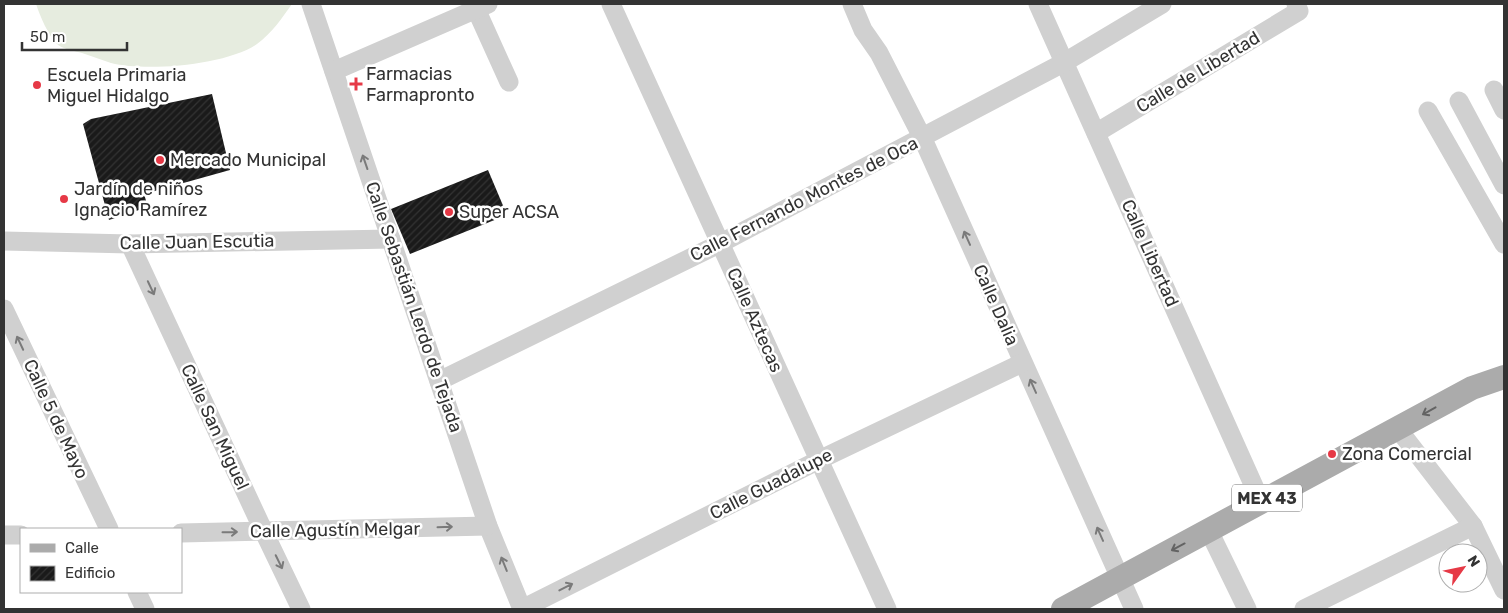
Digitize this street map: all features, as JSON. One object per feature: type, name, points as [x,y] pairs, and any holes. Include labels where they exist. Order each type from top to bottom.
[{"type":"main road","name":"MEX 43","points":[[1064,609],[1472,388],[1504,377]]},
{"type":"street","name":"Calle Sebastián Lerdo de Tejada","points":[[311,4],[488,526],[522,609]]},
{"type":"street","name":"Calle Aztecas","points":[[611,4],[887,609]]},
{"type":"street","name":"Calle Dalia","points":[[852,4],[863,30],[879,54],[922,137],[1134,609]]},
{"type":"street","name":"Calle Libertad","points":[[1038,4],[1261,502]]},
{"type":"street","name":"Calle Fernando Montes de Oca","points":[[439,381],[721,243],[1065,62],[1162,4]]},
{"type":"street","points":[[334,71],[482,6],[509,82]]},
{"type":"street","name":"Calle de Libertad","points":[[1096,134],[1298,8]]},
{"type":"street","points":[[1494,90],[1504,110]]},
{"type":"street","points":[[1459,101],[1498,157],[1504,185]]},
{"type":"street","points":[[1428,111],[1464,174],[1499,220],[1504,244]]},
{"type":"street","points":[[1464,174],[1498,157]]},
{"type":"street","name":"Calle Juan Escutia","points":[[4,242],[130,244],[391,239]]},
{"type":"street","name":"Calle San Miguel","points":[[130,244],[264,532],[302,609]]},
{"type":"street","name":"Calle 5 de Mayo","points":[[4,309],[109,528]]},
{"type":"street","name":"Calle Guadalupe","points":[[522,609],[819,460],[1022,363]]},
{"type":"street","points":[[1472,388],[1504,369]]},
{"type":"street","points":[[1398,428],[1473,526],[1504,590]]},
{"type":"street","name":"Calle Agustín Melgar","points":[[182,533],[488,526]]},
{"type":"street","points":[[1304,609],[1473,526]]},
{"type":"street","points":[[1209,531],[1246,609]]},
{"type":"street","points":[[4,535],[20,535]]},
{"type":"street","points":[[137,593],[145,609]]},
{"type":"shaded area","points":[[36,4],[292,4],[267,35],[257,44],[243,51],[207,62],[145,67],[111,63],[59,46],[47,31]]},
{"type":"building","name":"Mercado Municipal","points":[[212,94],[230,170],[144,194],[148,207],[109,220],[83,124],[91,119]]},
{"type":"building","name":"Super ACSA","points":[[488,170],[507,215],[410,254],[391,209]]},
{"type":"place","name":"Farmacias Farmapronto","points":[[356,84]]},
{"type":"place","name":"Escuela Primaria Miguel Hidalgo","points":[[37,85]]},
{"type":"place","name":"Mercado Municipal","points":[[160,160]]},
{"type":"place","name":"Jardín de niños Ignacio Ramírez","points":[[64,199]]},
{"type":"place","name":"Super ACSA","points":[[449,212]]},
{"type":"place","name":"Zona Comercial","points":[[1332,454]]}]
